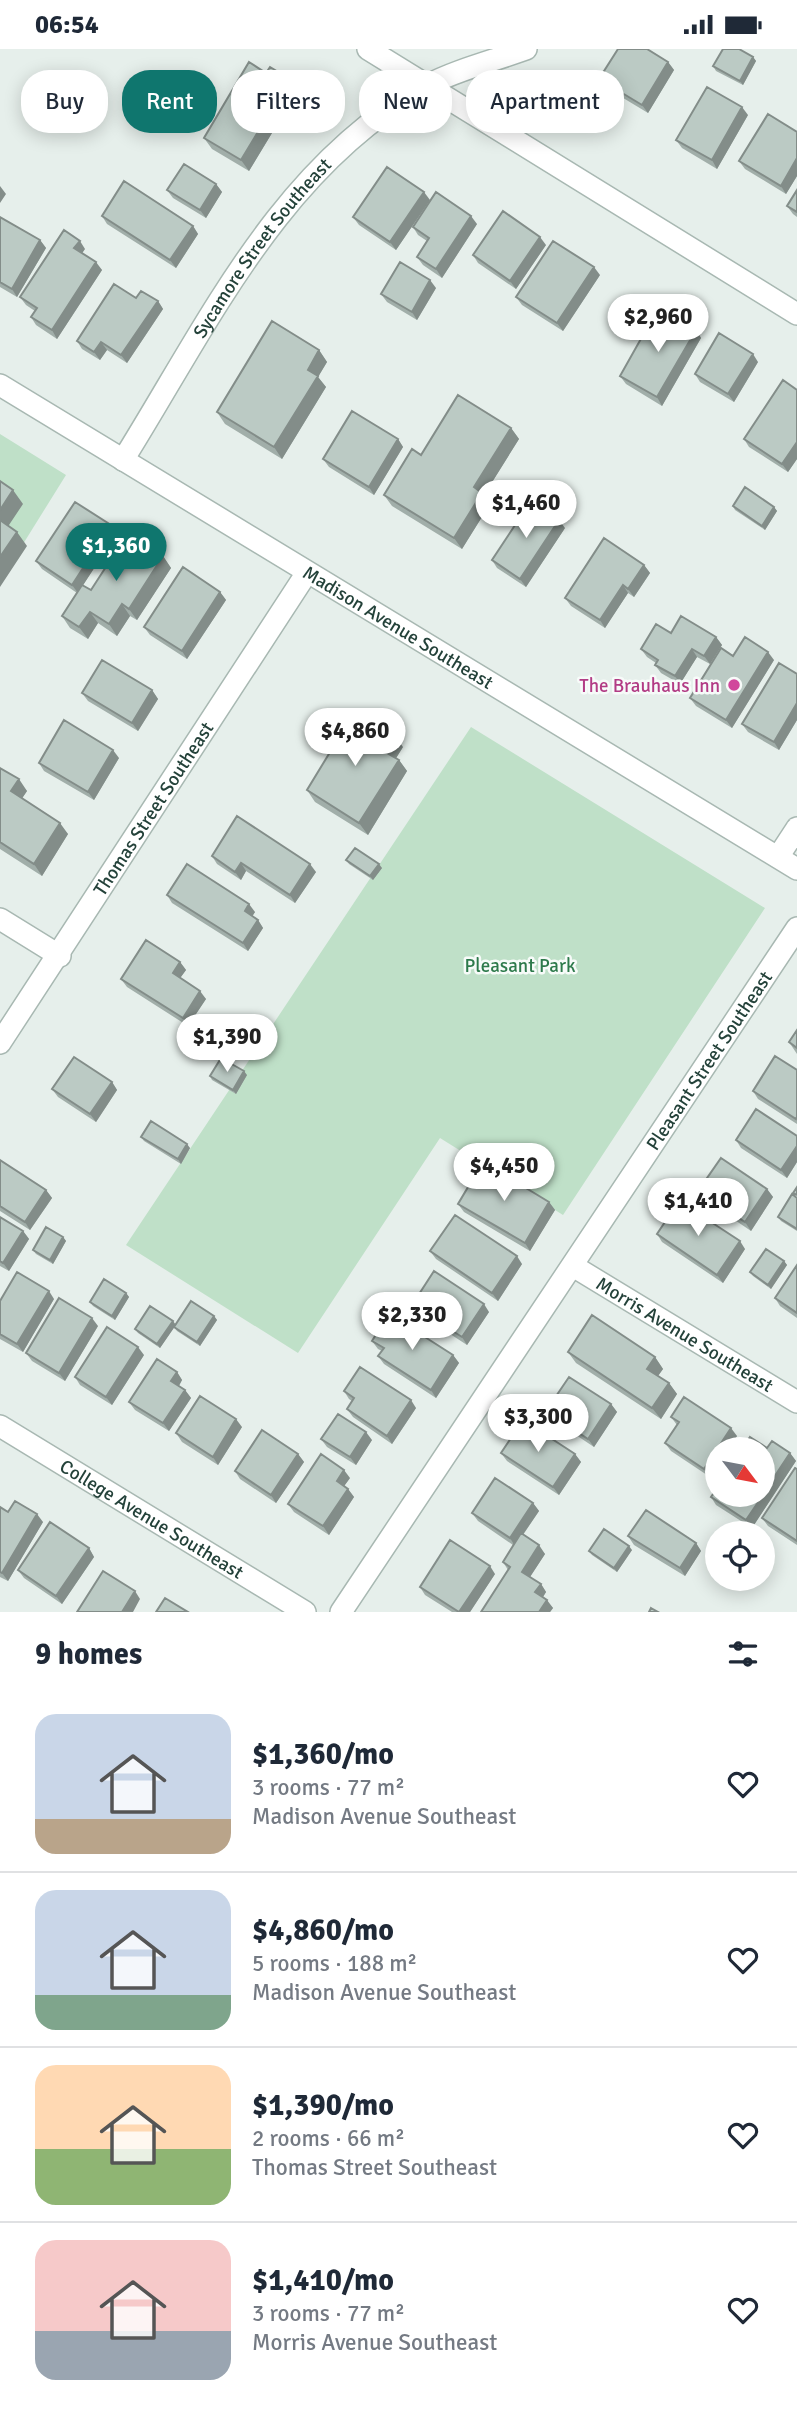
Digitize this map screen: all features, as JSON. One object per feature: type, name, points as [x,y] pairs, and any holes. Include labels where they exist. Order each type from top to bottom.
[{"type":"street","points":[[368,49],[401,70]]},
{"type":"street","name":"Sycamore Street Southeast","points":[[452,77],[526,49]]},
{"type":"street","points":[[452,101],[797,314]]},
{"type":"street","name":"Sycamore Street Southeast","points":[[122,460],[249,255],[294,194],[359,131]]},
{"type":"street","name":"Madison Avenue Southeast","points":[[0,385],[306,574],[797,869]]},
{"type":"street","name":"Thomas Street Southeast","points":[[0,1043],[60,956],[306,574]]},
{"type":"street","points":[[778,857],[797,828]]},
{"type":"street","points":[[0,919],[60,956]]},
{"type":"street","name":"Pleasant Street Southeast","points":[[341,1612],[797,928]]},
{"type":"street","name":"Morris Avenue Southeast","points":[[573,1266],[797,1402]]},
{"type":"street","name":"College Avenue Southeast","points":[[0,1426],[305,1612]]},
{"type":"green space","points":[[0,434],[66,475],[0,581]]},
{"type":"green space","name":"Pleasant Park","points":[[471,727],[765,908],[563,1215],[440,1138],[298,1353],[126,1245]]},
{"type":"building","points":[[618,49],[647,49],[668,62],[642,105],[624,94],[624,70],[605,70]]},
{"type":"building","points":[[723,49],[739,49],[753,57],[740,81],[713,66]]},
{"type":"building","points":[[249,62],[261,70],[244,70]]},
{"type":"building","points":[[707,87],[742,107],[712,160],[676,140]]},
{"type":"building","points":[[231,92],[231,133],[257,133],[241,160],[204,138],[207,133],[217,133],[217,116]]},
{"type":"building","points":[[768,114],[797,132],[797,158],[781,186],[739,161]]},
{"type":"building","points":[[184,164],[216,184],[200,210],[167,190]]},
{"type":"building","points":[[387,167],[424,192],[390,242],[353,217]]},
{"type":"building","points":[[124,181],[193,226],[170,260],[102,216]]},
{"type":"building","points":[[797,190],[797,212],[787,206]]},
{"type":"building","points":[[436,192],[471,216],[436,269],[417,257],[429,238],[413,227]]},
{"type":"building","points":[[503,211],[540,237],[510,281],[473,255]]},
{"type":"building","points":[[0,217],[40,240],[12,289],[0,282]]},
{"type":"building","points":[[64,230],[80,241],[74,248],[96,262],[52,330],[31,317],[37,308],[20,297]]},
{"type":"building","points":[[553,241],[594,267],[557,323],[516,297]]},
{"type":"building","points":[[400,262],[430,280],[412,312],[381,294]]},
{"type":"building","points":[[114,284],[136,298],[141,291],[158,301],[121,355],[101,342],[94,352],[77,341]]},
{"type":"building","points":[[666,313],[696,330],[657,397],[620,376],[651,321],[659,326]]},
{"type":"building","points":[[272,321],[319,350],[308,370],[318,376],[274,447],[217,412]]},
{"type":"building","points":[[719,333],[753,354],[728,394],[695,374]]},
{"type":"building","points":[[783,380],[797,390],[797,442],[782,464],[744,439]]},
{"type":"building","points":[[458,395],[511,428],[474,487],[482,493],[454,538],[384,495],[412,449],[421,455]]},
{"type":"building","points":[[352,411],[398,439],[369,487],[323,459]]},
{"type":"building","points":[[0,481],[13,490],[0,510]]},
{"type":"building","points":[[745,487],[774,507],[762,526],[733,506]]},
{"type":"building","points":[[531,501],[559,520],[520,579],[492,560]]},
{"type":"building","points":[[75,502],[111,525],[72,585],[36,561]]},
{"type":"building","points":[[0,520],[17,532],[0,557]]},
{"type":"building","points":[[128,533],[163,556],[129,609],[122,604],[109,624],[90,612],[79,627],[62,616],[82,585],[91,590]]},
{"type":"building","points":[[604,538],[644,565],[628,589],[623,585],[600,620],[565,598]]},
{"type":"building","points":[[183,567],[220,592],[182,651],[144,627]]},
{"type":"building","points":[[681,616],[716,637],[704,656],[692,649],[675,676],[655,665],[658,660],[641,649],[656,624],[671,633]]},
{"type":"building","name":"The Brauhaus Inn","points":[[745,637],[768,652],[726,720],[690,698],[721,648],[733,656]]},
{"type":"building","points":[[102,660],[152,690],[132,723],[82,693]]},
{"type":"building","points":[[779,663],[797,674],[797,703],[774,742],[742,724]]},
{"type":"building","points":[[355,711],[395,736],[385,752],[399,760],[359,823],[307,790]]},
{"type":"building","points":[[64,720],[113,750],[88,792],[39,763]]},
{"type":"building","points":[[0,768],[19,779],[11,791],[60,823],[34,864],[0,842]]},
{"type":"building","points":[[237,816],[310,864],[290,895],[241,863],[235,872],[212,856]]},
{"type":"building","points":[[355,848],[379,864],[370,876],[346,860]]},
{"type":"building","points":[[187,864],[249,904],[245,911],[258,920],[243,943],[167,895]]},
{"type":"building","points":[[146,940],[180,962],[173,973],[200,991],[183,1018],[121,979]]},
{"type":"building","points":[[797,1030],[797,1048],[789,1042]]},
{"type":"building","points":[[775,1056],[797,1070],[796,1119],[753,1091]]},
{"type":"building","points":[[74,1057],[112,1082],[90,1114],[52,1089]]},
{"type":"building","points":[[221,1058],[244,1071],[233,1090],[210,1076]]},
{"type":"building","points":[[756,1109],[797,1136],[797,1146],[781,1170],[736,1140]]},
{"type":"building","points":[[151,1121],[187,1144],[178,1159],[141,1137]]},
{"type":"building","points":[[721,1158],[767,1189],[745,1222],[698,1191]]},
{"type":"building","points":[[0,1160],[46,1190],[25,1222],[0,1206]]},
{"type":"building","points":[[483,1162],[549,1202],[525,1243],[458,1204]]},
{"type":"building","points":[[792,1194],[797,1198],[797,1229],[778,1217]]},
{"type":"building","points":[[679,1201],[740,1241],[717,1275],[657,1234]]},
{"type":"building","points":[[455,1215],[517,1256],[492,1293],[430,1251]]},
{"type":"building","points":[[0,1217],[23,1231],[3,1263],[0,1261]]},
{"type":"building","points":[[46,1227],[63,1237],[50,1260],[33,1250]]},
{"type":"building","points":[[766,1249],[784,1261],[768,1285],[750,1272]]},
{"type":"building","points":[[797,1265],[797,1313],[775,1298]]},
{"type":"building","points":[[434,1271],[484,1304],[462,1337],[412,1305]]},
{"type":"building","points":[[17,1272],[49,1291],[17,1344],[0,1334],[0,1301]]},
{"type":"building","points":[[104,1279],[126,1293],[112,1316],[90,1302]]},
{"type":"building","points":[[59,1298],[92,1318],[59,1373],[26,1353]]},
{"type":"building","points":[[191,1301],[214,1316],[197,1342],[174,1327]]},
{"type":"building","points":[[150,1306],[173,1321],[157,1344],[135,1329]]},
{"type":"building","points":[[389,1314],[453,1355],[431,1390],[378,1356],[384,1348],[372,1341]]},
{"type":"building","points":[[592,1315],[655,1357],[647,1369],[669,1383],[652,1408],[568,1352]]},
{"type":"building","points":[[107,1327],[138,1347],[106,1397],[75,1377]]},
{"type":"building","points":[[157,1359],[177,1372],[171,1381],[185,1390],[163,1423],[129,1402]]},
{"type":"building","points":[[360,1367],[411,1400],[387,1436],[347,1409],[354,1398],[344,1391]]},
{"type":"building","points":[[569,1377],[611,1404],[588,1439],[546,1411]]},
{"type":"building","points":[[200,1396],[236,1419],[213,1457],[176,1433]]},
{"type":"building","points":[[684,1397],[731,1428],[725,1437],[705,1437],[704,1469],[665,1443],[679,1422],[671,1417]]},
{"type":"building","points":[[338,1414],[366,1432],[350,1457],[321,1439]]},
{"type":"building","points":[[523,1420],[575,1454],[553,1487],[501,1453]]},
{"type":"building","points":[[262,1430],[298,1454],[271,1495],[235,1471]]},
{"type":"building","points":[[775,1443],[790,1453],[775,1476]]},
{"type":"building","points":[[321,1454],[344,1470],[337,1481],[348,1489],[323,1526],[288,1504]]},
{"type":"building","points":[[795,1468],[797,1469],[797,1541],[775,1527],[775,1521],[762,1518],[769,1507],[775,1507],[775,1498]]},
{"type":"building","points":[[495,1478],[533,1503],[510,1538],[472,1513]]},
{"type":"building","points":[[15,1501],[37,1514],[2,1573],[0,1507],[8,1512]]},
{"type":"building","points":[[726,1507],[755,1507],[746,1520]]},
{"type":"building","points":[[646,1510],[696,1543],[680,1568],[628,1536]]},
{"type":"building","points":[[50,1522],[89,1548],[56,1596],[18,1570]]},
{"type":"building","points":[[604,1529],[629,1546],[614,1568],[589,1551]]},
{"type":"building","points":[[521,1533],[539,1545],[522,1572],[541,1584],[535,1592],[547,1600],[539,1612],[481,1612],[510,1567],[503,1562]]},
{"type":"building","points":[[450,1540],[490,1566],[459,1612],[420,1587]]},
{"type":"building","points":[[103,1571],[135,1591],[122,1612],[77,1612]]},
{"type":"building","points":[[165,1598],[188,1612],[156,1612]]},
{"type":"place","name":"The Brauhaus Inn","points":[[734,685]]}]
